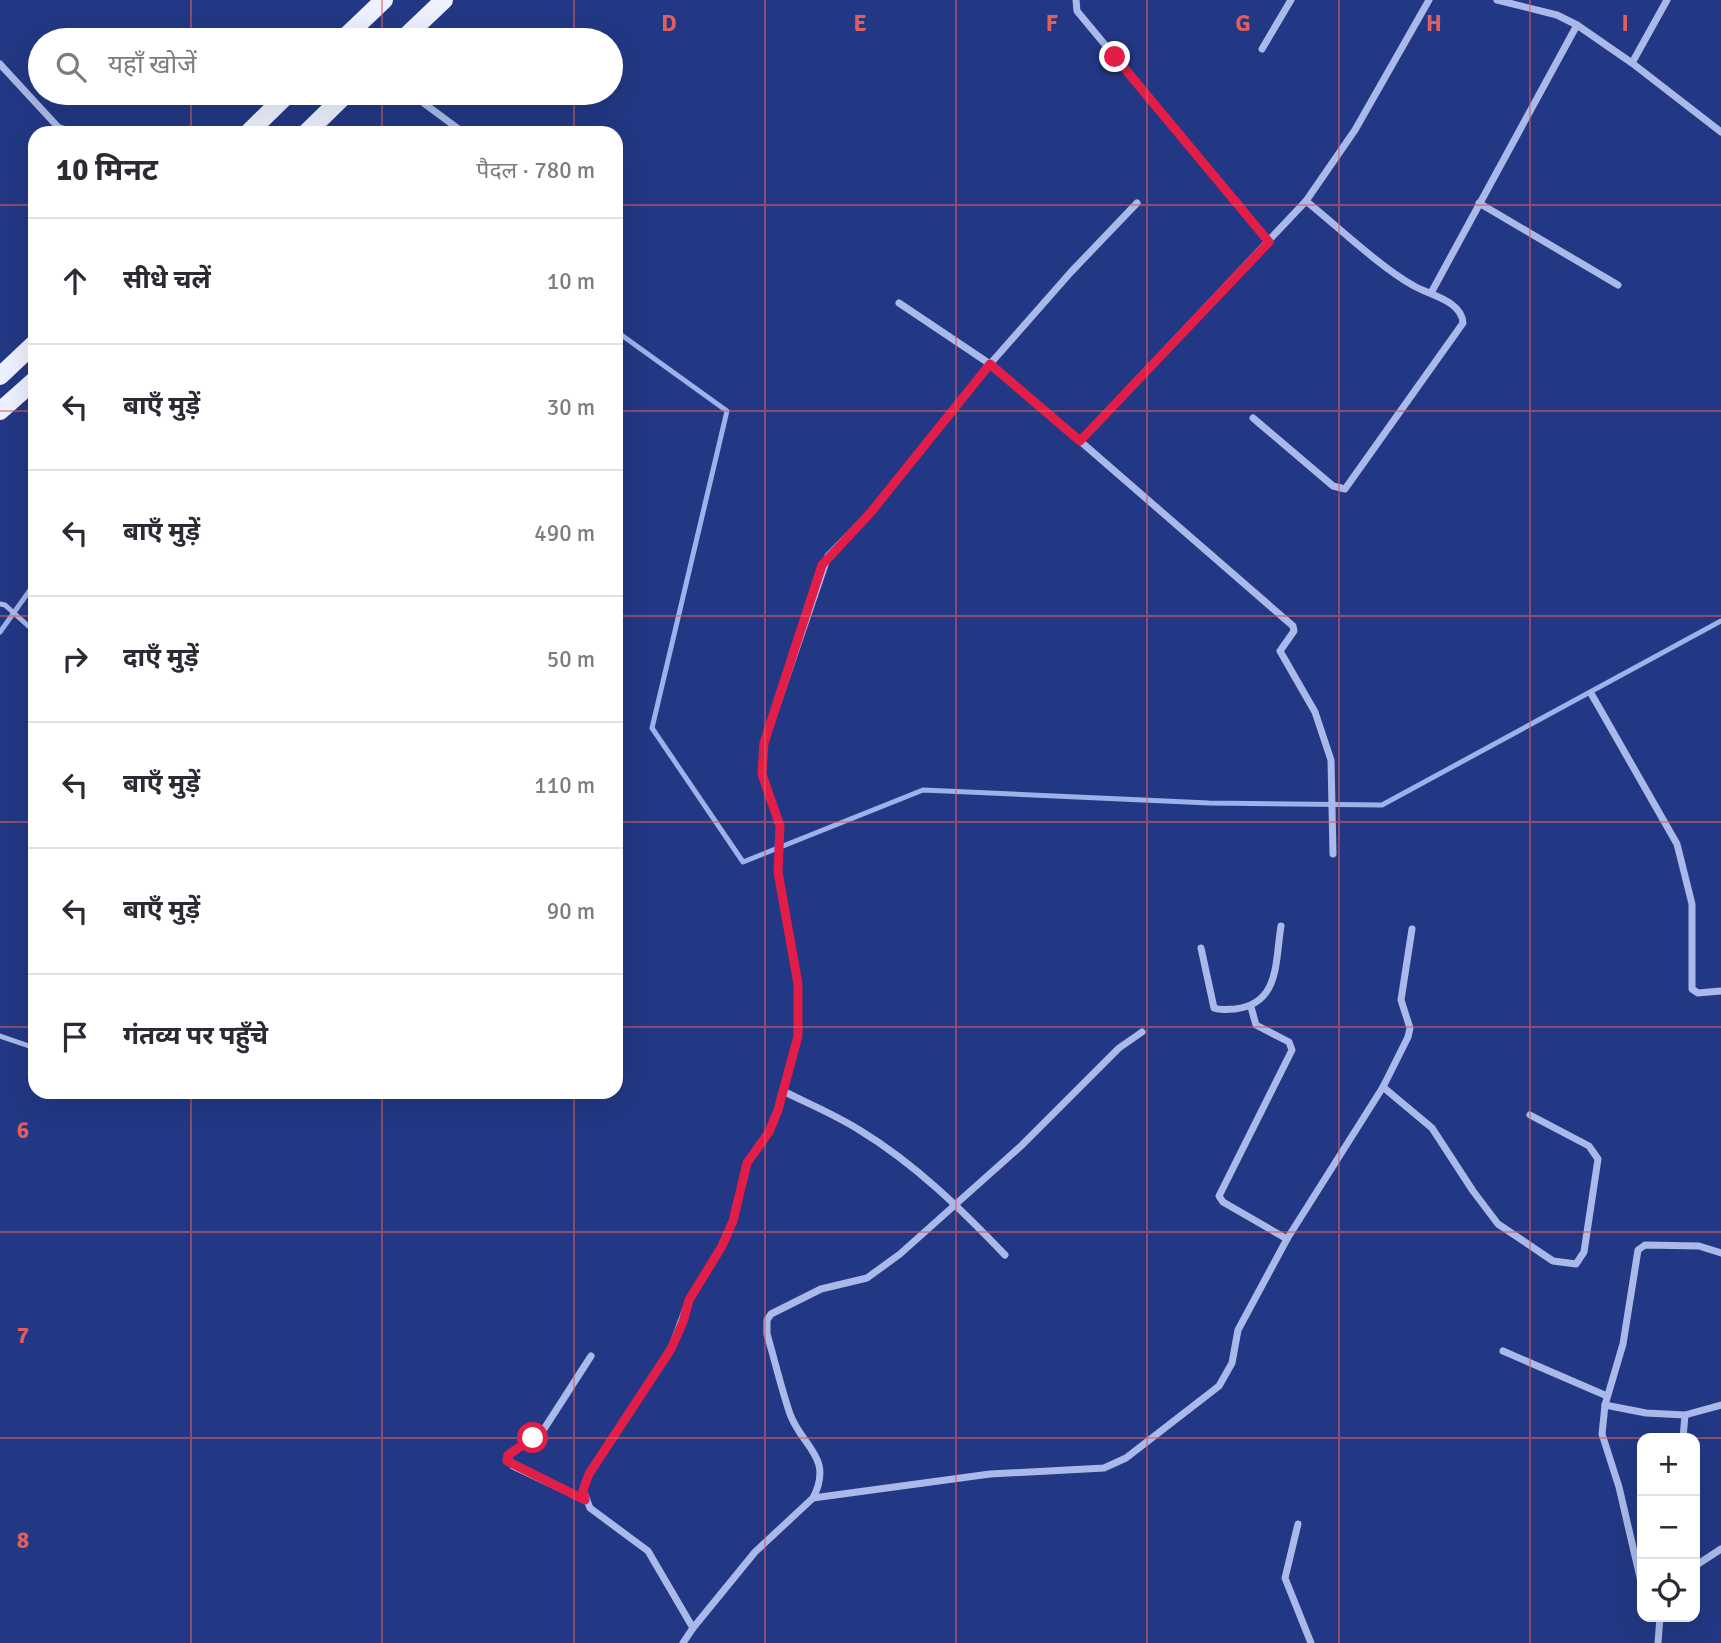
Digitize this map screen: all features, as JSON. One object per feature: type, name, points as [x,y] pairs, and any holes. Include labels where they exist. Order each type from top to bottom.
[{"type":"main road","points":[[355,28],[384,0]]},
{"type":"main road","points":[[415,28],[444,0]]},
{"type":"main road","points":[[255,126],[277,105]]},
{"type":"main road","points":[[313,126],[335,105]]},
{"type":"main road","points":[[0,376],[28,350]]},
{"type":"main road","points":[[0,411],[28,386]]},
{"type":"street","points":[[1076,0],[1081,16],[1269,242]]},
{"type":"street","points":[[1262,49],[1291,0]]},
{"type":"street","points":[[1080,441],[1306,201],[1355,130],[1429,0]]},
{"type":"street","points":[[1497,0],[1557,15],[1577,25],[1632,63],[1721,132]]},
{"type":"street","points":[[1632,63],[1667,0]]},
{"type":"street","points":[[1430,293],[1577,25]]},
{"type":"street","points":[[0,64],[28,94]]},
{"type":"street","points":[[38,105],[57,126]]},
{"type":"street","points":[[426,105],[455,126]]},
{"type":"street","points":[[1253,418],[1333,486],[1345,489],[1461,328],[1462,314],[1407,281],[1306,201]]},
{"type":"street","points":[[585,1500],[585,1481],[671,1349],[689,1300],[722,1246],[733,1221],[747,1163],[769,1132],[798,1036],[800,1005],[778,872],[780,826],[762,774],[764,743],[822,565],[871,512],[990,364],[1137,203]]},
{"type":"street","points":[[1479,203],[1618,285]]},
{"type":"street","points":[[899,303],[990,364],[1293,626],[1294,631],[1280,651],[1315,712],[1331,760],[1333,854]]},
{"type":"street","points":[[1592,695],[1677,844],[1692,904],[1692,989],[1698,993],[1721,991]]},
{"type":"street","points":[[1201,948],[1214,1008],[1251,1007],[1262,1001],[1271,984],[1281,926]]},
{"type":"street","points":[[813,1498],[990,1474],[1085,1470],[1116,1464],[1220,1386],[1228,1375],[1238,1330],[1287,1239],[1382,1087],[1409,1033],[1401,1000],[1412,929]]},
{"type":"street","points":[[1251,1007],[1256,1025],[1289,1042],[1292,1050],[1219,1196],[1223,1202],[1287,1239]]},
{"type":"street","points":[[683,1643],[746,1562],[813,1498],[820,1484],[819,1464],[813,1448],[790,1415],[767,1334],[767,1320],[771,1314],[821,1289],[867,1278],[900,1254],[1021,1146],[1119,1048],[1142,1032]]},
{"type":"street","points":[[1382,1087],[1432,1128],[1473,1191],[1499,1224],[1553,1261],[1576,1264],[1584,1252],[1598,1159],[1589,1146],[1530,1115]]},
{"type":"street","points":[[783,1091],[861,1130],[956,1204],[1005,1255]]},
{"type":"street","points":[[1637,1564],[1619,1487],[1602,1434],[1606,1401],[1623,1344],[1640,1248],[1645,1245],[1699,1246],[1721,1253]]},
{"type":"street","points":[[1503,1351],[1606,1401],[1646,1413],[1685,1415],[1721,1405]]},
{"type":"street","points":[[591,1356],[544,1429],[507,1457],[513,1466],[585,1500],[602,1519],[648,1551],[693,1628]]},
{"type":"street","points":[[1683,1433],[1685,1415]]},
{"type":"street","points":[[1298,1524],[1285,1578],[1311,1643]]},
{"type":"street","points":[[1700,1563],[1721,1549]]},
{"type":"street","points":[[1658,1643],[1660,1622]]},
{"type":"lane","points":[[0,604],[9,608],[28,627]]},
{"type":"lane","points":[[0,1036],[28,1046]]},
{"type":"waterway","points":[[623,336],[727,411],[652,728],[743,862],[923,790],[1209,803],[1382,805],[1721,621]]},
{"type":"waterway","points":[[0,632],[28,593]]},
{"type":"route","points":[[533,1438],[508,1455],[507,1461],[585,1500],[585,1481],[671,1349],[689,1300],[722,1246],[733,1221],[747,1163],[775,1120],[798,1036],[800,1005],[778,872],[780,826],[762,774],[761,762],[764,743],[822,565],[834,548],[871,512],[990,364],[1080,441],[1269,242],[1115,57]]}]
